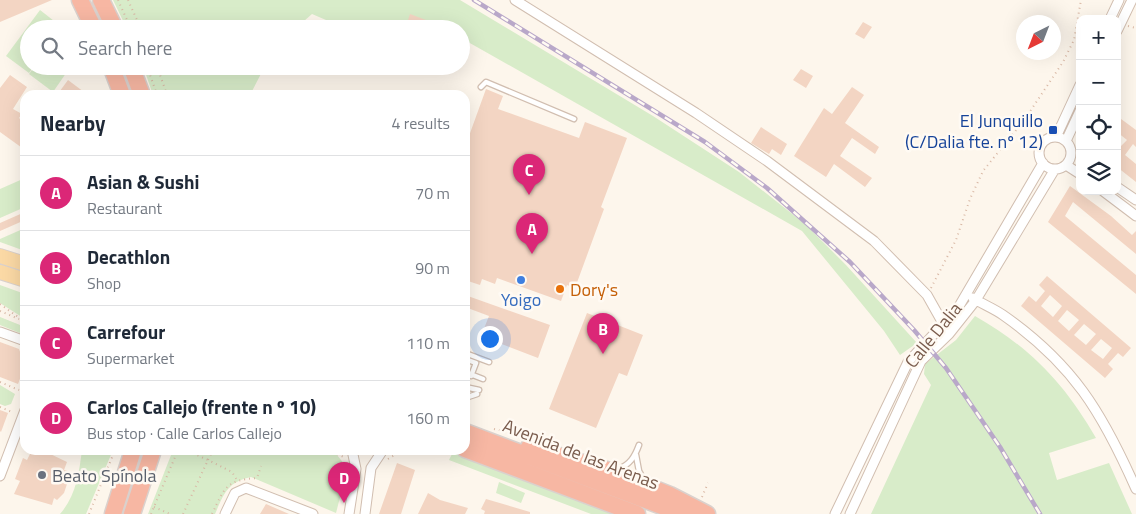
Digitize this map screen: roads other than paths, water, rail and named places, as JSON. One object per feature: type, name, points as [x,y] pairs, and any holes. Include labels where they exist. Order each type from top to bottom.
[{"type":"highway","points":[[80,0],[90,20]]},
{"type":"highway","points":[[101,0],[111,20]]},
{"type":"highway","points":[[114,75],[120,90]]},
{"type":"highway","points":[[134,75],[140,90]]},
{"type":"highway","name":"Avenida de las Arenas","points":[[470,434],[683,514]]},
{"type":"highway","points":[[496,444],[528,446],[607,470],[703,509]]},
{"type":"highway","name":"Avenida de las Arenas","points":[[470,451],[638,514]]},
{"type":"highway","points":[[113,514],[132,455]]},
{"type":"highway","points":[[132,514],[151,455]]},
{"type":"main road","points":[[0,256],[20,262]]},
{"type":"main road","points":[[0,272],[20,278]]},
{"type":"street","points":[[515,0],[696,113],[767,161],[874,241],[927,295],[949,334]]},
{"type":"street","points":[[1112,15],[1119,0]]},
{"type":"street","points":[[1121,23],[1132,0]]},
{"type":"street","points":[[1056,137],[1076,94]]},
{"type":"street","points":[[1066,141],[1076,120]]},
{"type":"street","points":[[1056,137],[1066,141],[1071,149],[1071,155],[1066,165],[1055,169],[1043,163],[1039,154],[1041,146],[1048,139],[1056,137]]},
{"type":"street","points":[[1071,155],[1076,158]]},
{"type":"street","name":"Calle Dalia","points":[[835,514],[908,362],[944,324],[966,294],[1043,163]]},
{"type":"street","points":[[1066,165],[1076,171]]},
{"type":"street","name":"Calle Dalia","points":[[850,514],[921,362],[949,334],[976,300],[1055,169]]},
{"type":"street","points":[[1121,190],[1136,200]]},
{"type":"street","points":[[1108,195],[1136,216]]},
{"type":"street","points":[[966,294],[1002,314],[1026,332],[1071,374],[1115,440],[1136,489]]},
{"type":"street","points":[[0,332],[20,339]]},
{"type":"street","points":[[1,471],[4,455],[20,421]]},
{"type":"street","points":[[349,514],[355,476],[353,455]]},
{"type":"street","points":[[365,514],[371,468],[380,455]]},
{"type":"street","points":[[225,514],[235,493],[242,489],[255,490],[297,511],[313,514]]},
{"type":"lane","points":[[481,87],[486,82],[574,119]]},
{"type":"lane","points":[[470,355],[489,362]]},
{"type":"lane","points":[[470,361],[476,363],[470,372]]},
{"type":"lane","points":[[470,374],[483,379]]},
{"type":"lane","points":[[470,388],[478,392],[470,396]]},
{"type":"lane","points":[[639,445],[636,455],[638,470],[653,488]]},
{"type":"lane","points":[[607,470],[623,467],[636,455]]},
{"type":"railway","points":[[474,0],[705,142],[767,188],[850,262],[914,330],[946,368],[1000,447],[1040,514]]},
{"type":"place","name":"El Junquillo (C/Dalia fte. nº 12)","points":[[1053,130]]},
{"type":"place","name":"Carrefour","points":[[529,195]]},
{"type":"place","name":"Asian & Sushi","points":[[532,254]]},
{"type":"place","name":"Yoigo","points":[[521,280]]},
{"type":"place","name":"Dory's","points":[[560,289]]},
{"type":"place","name":"Decathlon","points":[[603,354]]},
{"type":"place","name":"Beato Spínola","points":[[42,475]]},
{"type":"place","name":"Carlos Callejo (frente n º 10)","points":[[344,503]]}]
